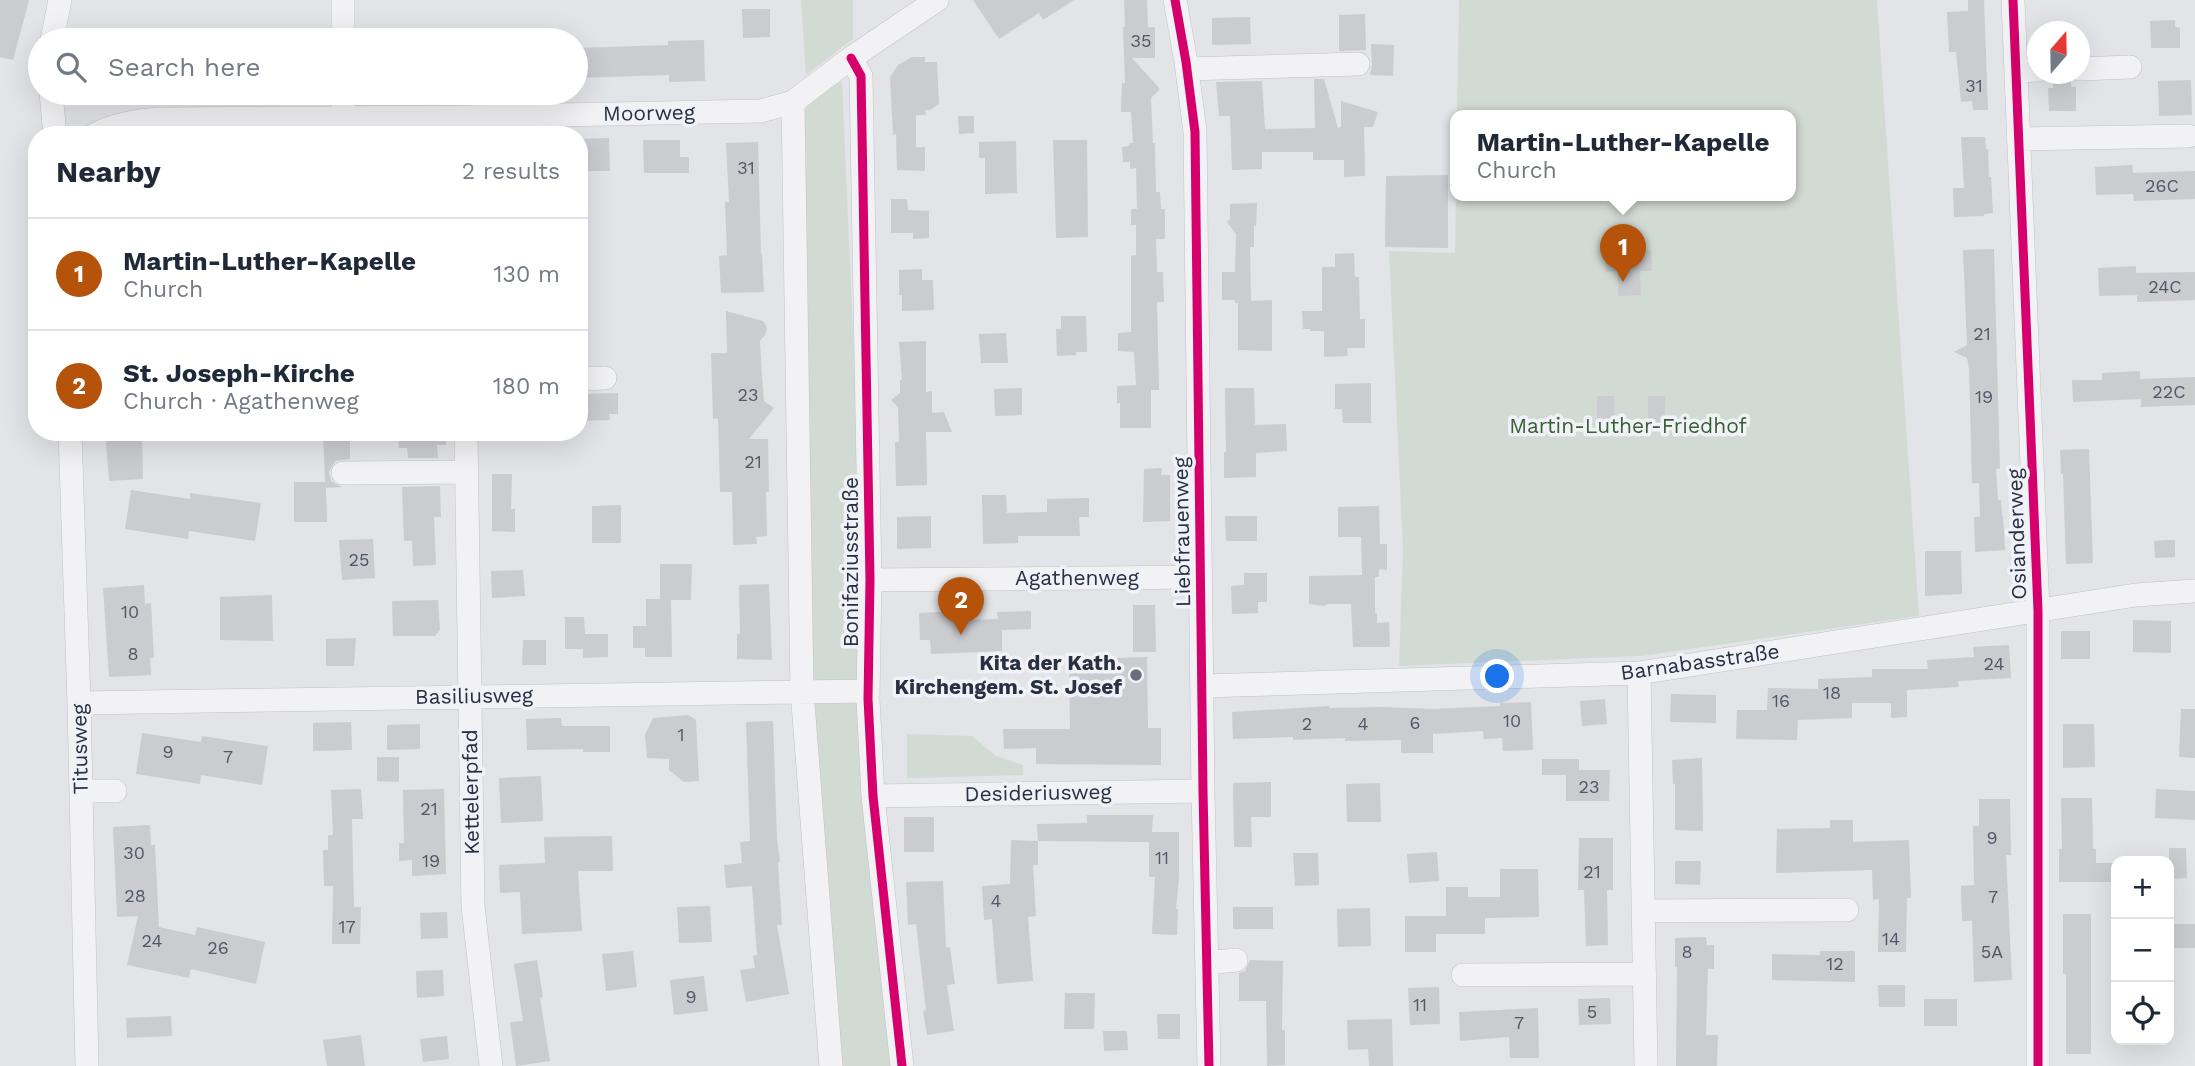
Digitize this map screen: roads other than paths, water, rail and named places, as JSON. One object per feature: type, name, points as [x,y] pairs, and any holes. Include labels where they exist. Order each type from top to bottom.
[{"type":"street","points":[[54,28],[60,0]]},
{"type":"street","points":[[343,28],[344,0]]},
{"type":"street","name":"Moorweg","points":[[115,126],[132,121],[159,119],[343,118],[461,126],[761,111],[793,102],[851,58],[937,0]]},
{"type":"street","name":"Liebfrauenweg","points":[[1175,0],[1195,132],[1209,1066]]},
{"type":"street","name":"Osianderweg","points":[[2013,0],[2027,71],[2018,139],[2038,611],[2038,1066]]},
{"type":"street","name":"Bonifaziusstraße","points":[[851,58],[861,76],[870,580],[868,691],[873,796],[902,1066]]},
{"type":"street","points":[[1187,69],[1358,64]]},
{"type":"street","points":[[2090,69],[2130,67]]},
{"type":"street","points":[[793,102],[802,690],[831,1066]]},
{"type":"street","points":[[52,105],[54,126]]},
{"type":"street","points":[[343,105],[343,118]]},
{"type":"street","points":[[2018,139],[2189,136]]},
{"type":"street","points":[[588,379],[605,378]]},
{"type":"street","name":"Titusweg","points":[[70,441],[87,1066]]},
{"type":"street","name":"Kettelerpfad","points":[[466,441],[473,906],[491,1066]]},
{"type":"street","points":[[343,473],[467,472]]},
{"type":"street","name":"Agathenweg","points":[[870,580],[1200,577]]},
{"type":"street","name":"Barnabasstraße","points":[[1202,686],[1639,673],[2136,595],[2195,591]]},
{"type":"street","points":[[1639,673],[1646,1066]]},
{"type":"street","name":"Basiliusweg","points":[[79,703],[868,691]]},
{"type":"street","name":"Desideriusweg","points":[[873,796],[1203,790]]},
{"type":"street","points":[[81,791],[115,791]]},
{"type":"street","points":[[1644,911],[1847,910]]},
{"type":"street","points":[[1207,963],[1236,960]]},
{"type":"street","points":[[1463,975],[1645,974]]},
{"type":"place","name":"Martin-Luther-Kapelle","points":[[1623,282]]},
{"type":"place","name":"St. Joseph-Kirche","points":[[961,635]]},
{"type":"place","name":"Kita der Kath. Kirchengem. St. Josef","points":[[1136,675]]},
{"type":"park label","name":"Martin-Luther-Friedhof","points":[[1628,426]]}]
